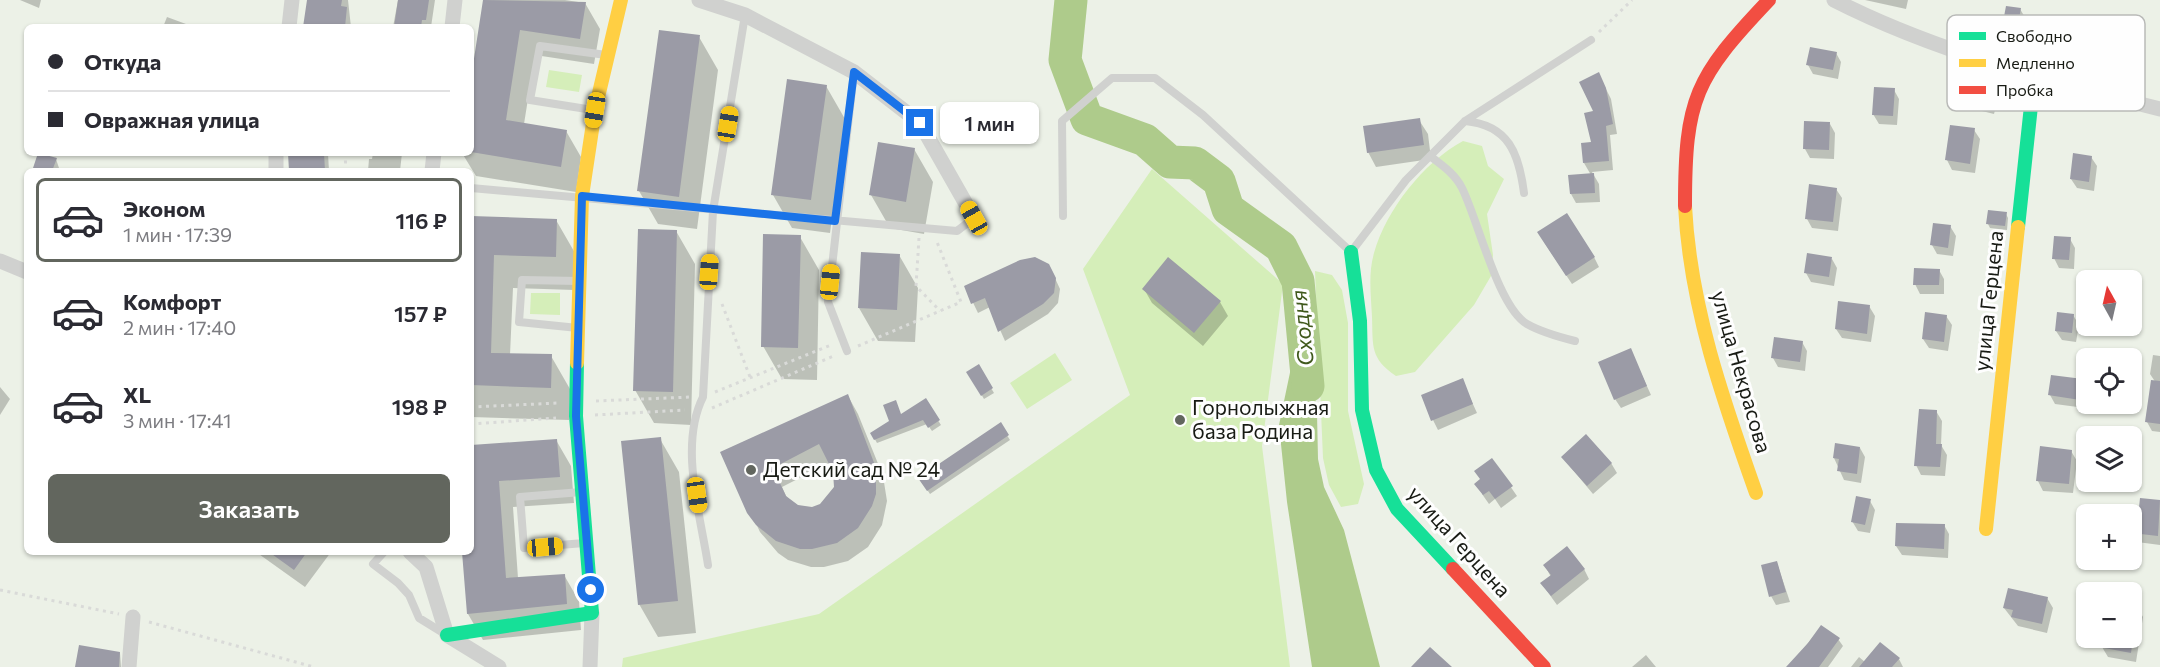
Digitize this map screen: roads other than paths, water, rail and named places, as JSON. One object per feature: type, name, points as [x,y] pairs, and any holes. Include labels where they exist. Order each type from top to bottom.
[{"type":"street","points":[[289,24],[292,0]]},
{"type":"street","points":[[452,24],[455,0]]},
{"type":"street","points":[[591,667],[592,613],[577,409],[582,196],[595,110],[621,0]]},
{"type":"street","points":[[699,0],[745,15],[854,72],[920,123],[974,218]]},
{"type":"street","name":"улица Некрасова","points":[[1756,493],[1704,336],[1688,254],[1683,190],[1687,132],[1695,98],[1721,52],[1769,0]]},
{"type":"street","points":[[1834,0],[1881,24],[1947,47]]},
{"type":"street","points":[[2145,105],[2160,109]]},
{"type":"street","name":"улица Герцена","points":[[1986,529],[2030,111]]},
{"type":"street","name":"улица Герцена","points":[[1351,252],[1360,321],[1362,410],[1376,470],[1397,509],[1544,667]]},
{"type":"street","points":[[0,261],[24,271]]},
{"type":"street","points":[[426,560],[447,635],[499,667]]},
{"type":"street","points":[[447,635],[592,613]]},
{"type":"street","points":[[129,667],[133,617]]},
{"type":"lane","points":[[708,565],[690,448],[696,410],[703,397],[713,211],[745,15]]},
{"type":"lane","points":[[1063,216],[1062,121],[1112,78],[1155,78],[1203,115],[1351,252],[1406,180],[1465,121],[1591,40]]},
{"type":"lane","points":[[595,110],[530,100],[540,46],[607,55]]},
{"type":"lane","points":[[847,351],[828,302],[835,221],[854,72]]},
{"type":"lane","points":[[1465,121],[1480,122],[1496,130],[1509,142],[1520,163],[1524,193]]},
{"type":"lane","points":[[1430,156],[1447,168],[1461,186],[1506,297],[1525,323],[1575,341]]},
{"type":"lane","points":[[474,188],[957,231],[974,218]]},
{"type":"lane","points":[[579,328],[519,322],[522,280],[580,281]]},
{"type":"lane","points":[[583,491],[520,496],[524,548],[588,543]]},
{"type":"lane","points":[[381,555],[373,564],[398,583],[409,596],[419,618],[447,635]]},
{"type":"waterway","name":"Сходня","points":[[1071,0],[1065,60],[1087,119],[1145,140],[1170,162],[1195,163],[1219,181],[1228,209],[1281,247],[1298,281],[1308,386]]},
{"type":"place","name":"Горнолыжная база Родина","points":[[1180,420]]},
{"type":"place","name":"Детский сад № 24","points":[[751,470]]}]
